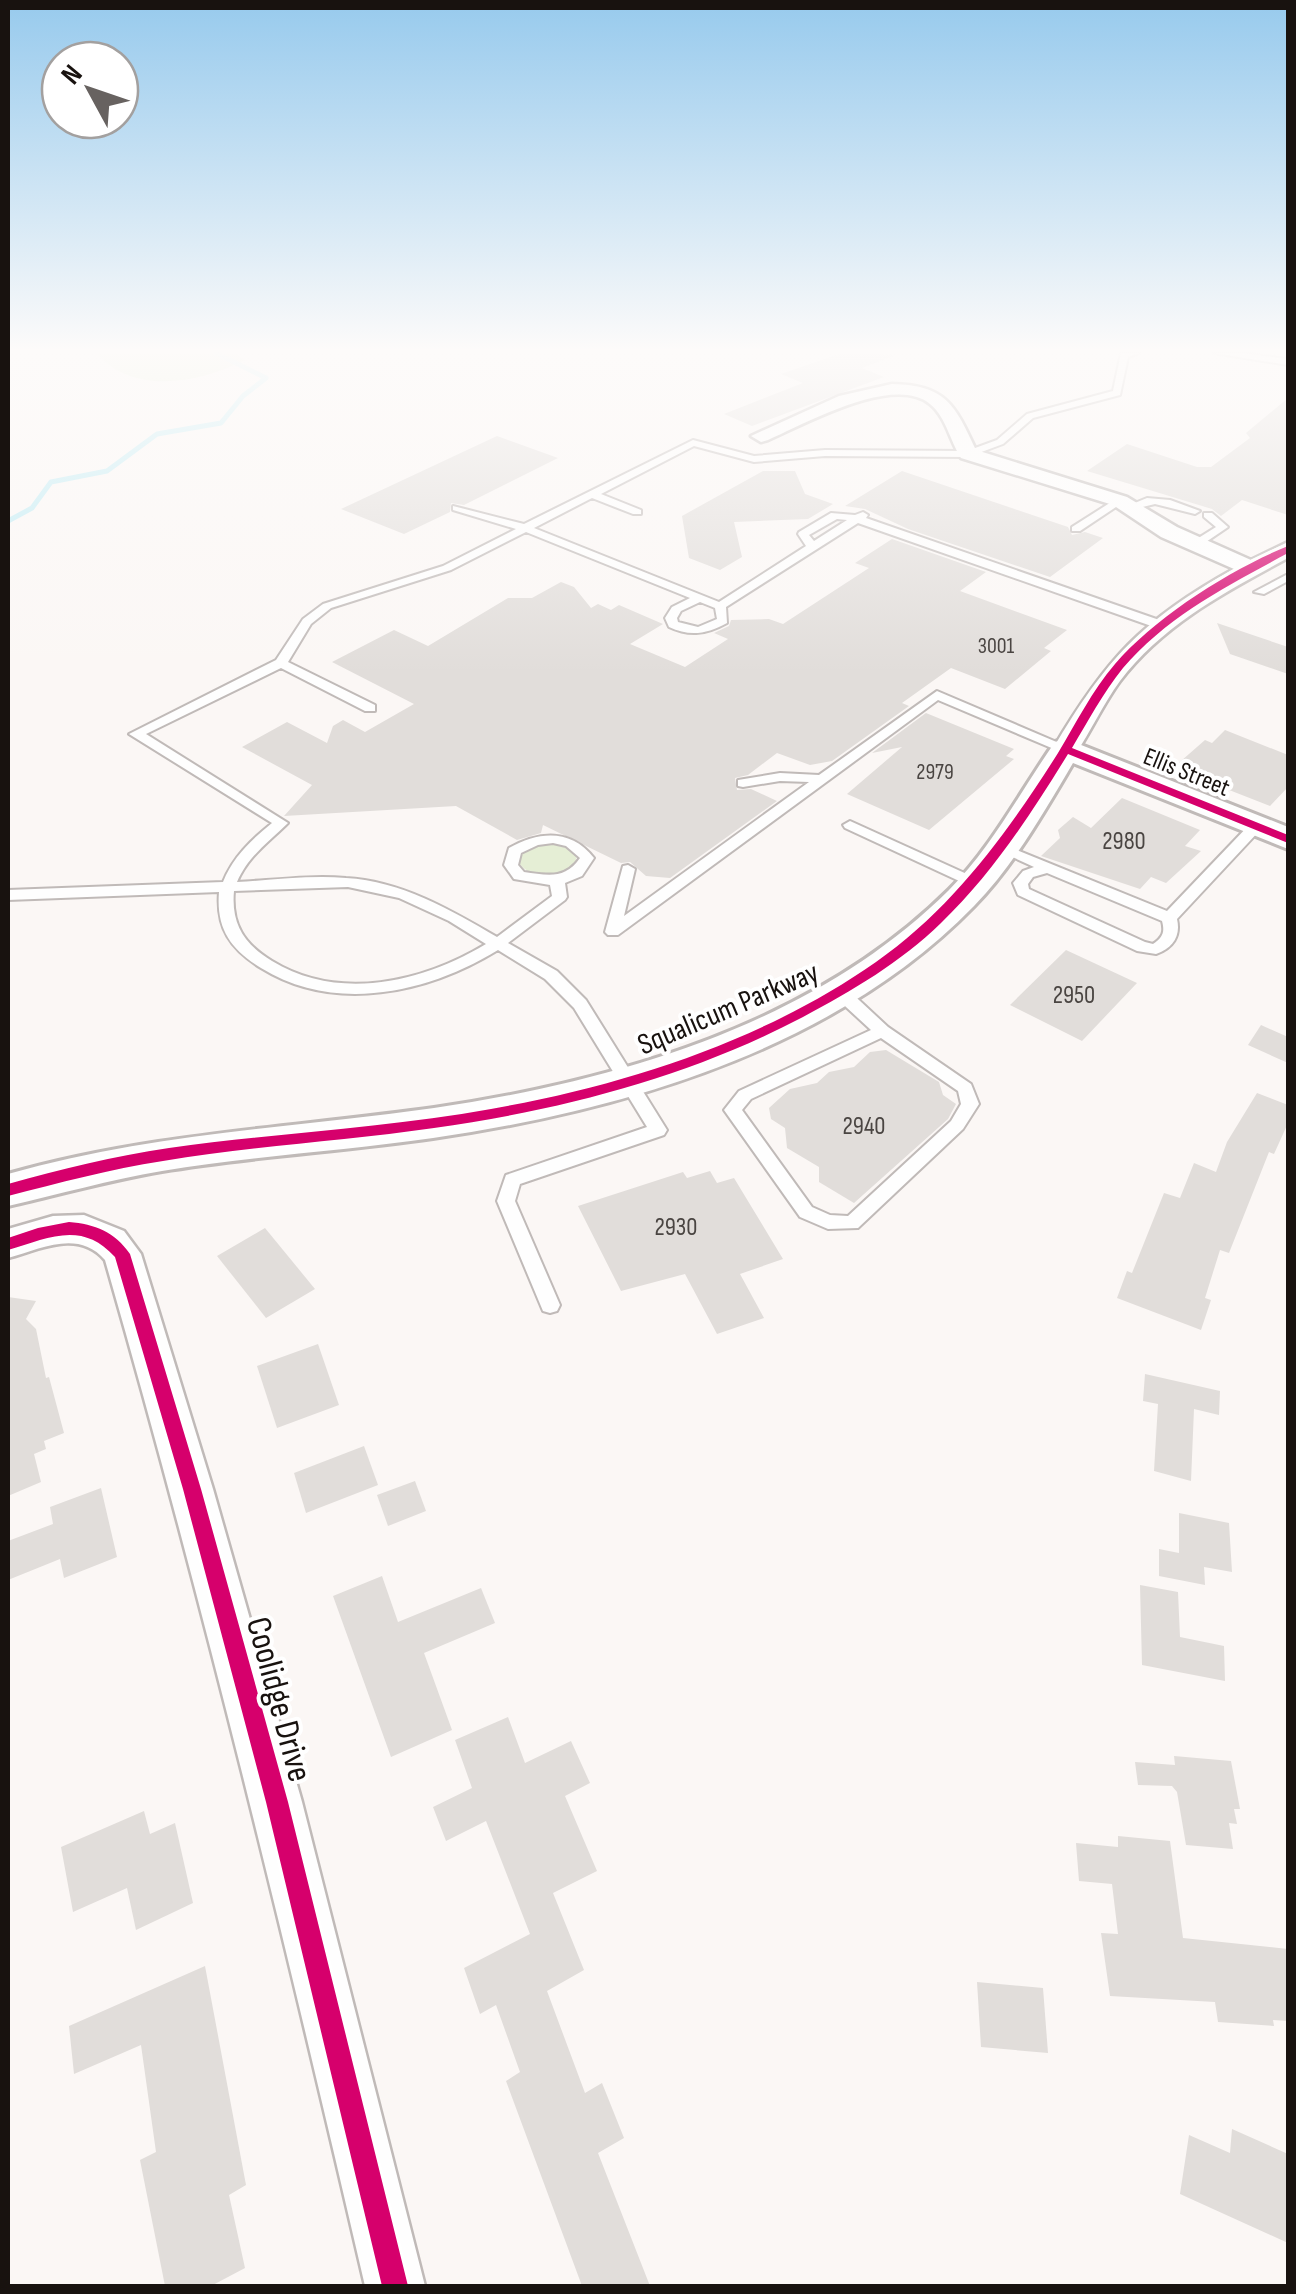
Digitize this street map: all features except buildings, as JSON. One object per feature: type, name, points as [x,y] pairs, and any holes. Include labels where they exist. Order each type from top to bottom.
[{"type":"street","points":[[987,460],[1125,504],[1256,576]]},
{"type":"street","name":"Squalicum Parkway","points":[[8,1190],[104,1164],[173,1151],[436,1122],[579,1095],[720,1048],[839,991],[910,944],[976,882],[1121,664],[1162,625],[1256,576],[1288,549]]},
{"type":"street","name":"Ellis Street","points":[[1066,749],[1288,839]]},
{"type":"street","name":"Coolidge Drive","points":[[8,1244],[38,1233],[74,1228],[102,1235],[122,1254],[192,1489],[277,1802],[394,2286]]},
{"type":"lane","points":[[557,881],[560,897],[498,944],[448,972],[416,981],[349,989],[310,983],[276,969],[229,932],[223,909],[227,886],[238,861],[256,840],[281,823],[136,734],[281,663],[307,622],[328,606],[421,578],[659,460]]},
{"type":"lane","points":[[592,494],[637,512]]},
{"type":"lane","points":[[1076,529],[1125,504],[1159,500],[1195,511]]},
{"type":"lane","points":[[457,508],[525,528],[720,606]]},
{"type":"lane","points":[[1196,544],[1223,527],[1208,515]]},
{"type":"lane","points":[[720,606],[862,517],[1162,625]]},
{"type":"lane","points":[[1256,576],[1287,578]]},
{"type":"lane","points":[[1256,576],[1287,578]]},
{"type":"lane","points":[[699,598],[676,609],[671,618],[673,624],[687,630],[712,628],[722,620],[720,606]]},
{"type":"lane","points":[[281,663],[370,708]]},
{"type":"lane","points":[[628,869],[613,932],[937,695],[1066,749]]},
{"type":"lane","points":[[743,783],[780,777],[822,779]]},
{"type":"lane","points":[[850,825],[976,882]]},
{"type":"lane","points":[[1168,918],[1256,826]]},
{"type":"lane","points":[[547,838],[580,848],[586,858],[576,872],[557,881],[519,876],[511,864],[514,851],[547,838]]},
{"type":"lane","points":[[1002,848],[1168,918]]},
{"type":"lane","points":[[1047,868],[1028,874],[1020,883],[1024,892],[1142,948],[1156,949],[1167,941],[1172,931],[1168,918]]},
{"type":"lane","points":[[8,894],[348,882],[402,894],[551,975],[580,1004],[658,1130],[512,1180],[506,1201],[550,1305]]},
{"type":"lane","points":[[839,991],[882,1031],[965,1088],[970,1104],[956,1125],[852,1223],[828,1222],[806,1212],[733,1110],[746,1096],[882,1031]]},
{"type":"green space","points":[[549,842],[578,852],[574,866],[545,876],[530,872],[518,862],[520,854]]},
{"type":"waterway","points":[[8,521],[32,508],[51,482],[107,471],[122,460]]},
{"type":"cycle path","points":[[8,1190],[165,1154],[432,1123],[548,1103],[664,1070],[775,1026],[878,967],[934,922],[1004,842],[1105,685],[1138,645],[1199,599],[1288,549]]},
{"type":"cycle path","points":[[1066,749],[1288,839]]},
{"type":"cycle path","points":[[8,1244],[53,1230],[84,1229],[111,1241],[122,1254],[192,1489],[277,1802],[395,2286]]}]
